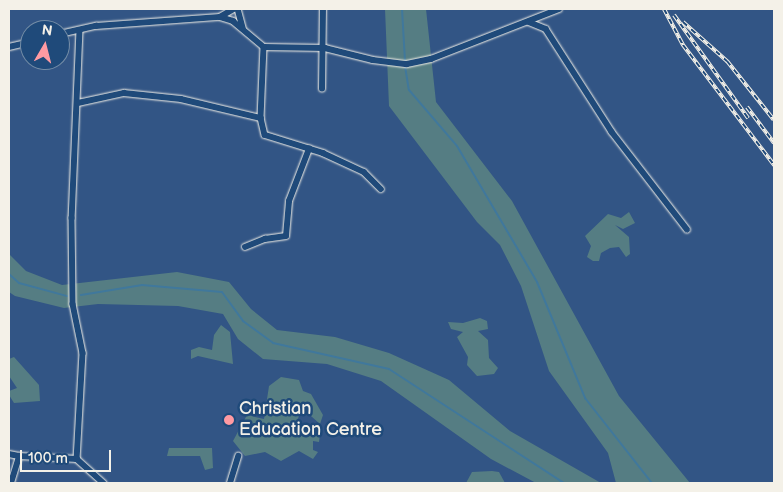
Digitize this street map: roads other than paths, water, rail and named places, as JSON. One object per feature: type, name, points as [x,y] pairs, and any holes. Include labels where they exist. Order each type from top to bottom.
[{"type":"street","points":[[70,32],[220,17],[234,9]]},
{"type":"street","points":[[238,9],[243,29]]},
{"type":"street","points":[[322,89],[325,48],[323,9]]},
{"type":"street","points":[[220,17],[243,29],[264,47],[325,48],[373,60],[418,63],[490,33],[529,22],[552,14],[559,9]]},
{"type":"street","points":[[546,29],[552,14]]},
{"type":"street","points":[[529,22],[546,29],[612,132],[687,229]]},
{"type":"street","points":[[77,459],[84,353],[73,304],[72,197],[80,30]]},
{"type":"street","points":[[264,47],[261,118],[263,132],[269,138],[309,149],[364,172],[381,189]]},
{"type":"street","points":[[78,103],[124,93],[181,99],[261,118]]},
{"type":"street","points":[[245,248],[265,239],[286,236],[289,200],[309,149]]},
{"type":"street","points":[[9,454],[77,459],[104,483]]},
{"type":"street","points":[[11,483],[19,456]]},
{"type":"street","points":[[230,483],[238,456]]},
{"type":"waterway","points":[[402,9],[405,61]]},
{"type":"waterway","points":[[405,66],[409,90],[457,146],[537,282],[585,398],[652,483]]},
{"type":"waterway","points":[[9,274],[19,283],[67,296]]},
{"type":"waterway","points":[[81,295],[142,285],[222,292],[243,321],[273,343],[389,369],[564,483]]},
{"type":"railway","points":[[664,9],[683,45],[774,165]]},
{"type":"railway","points":[[674,15],[748,118]]},
{"type":"railway","points":[[683,22],[727,61],[774,120]]},
{"type":"railway","points":[[747,107],[774,143]]},
{"type":"place","name":"Christian Education Centre","points":[[229,420]]}]
